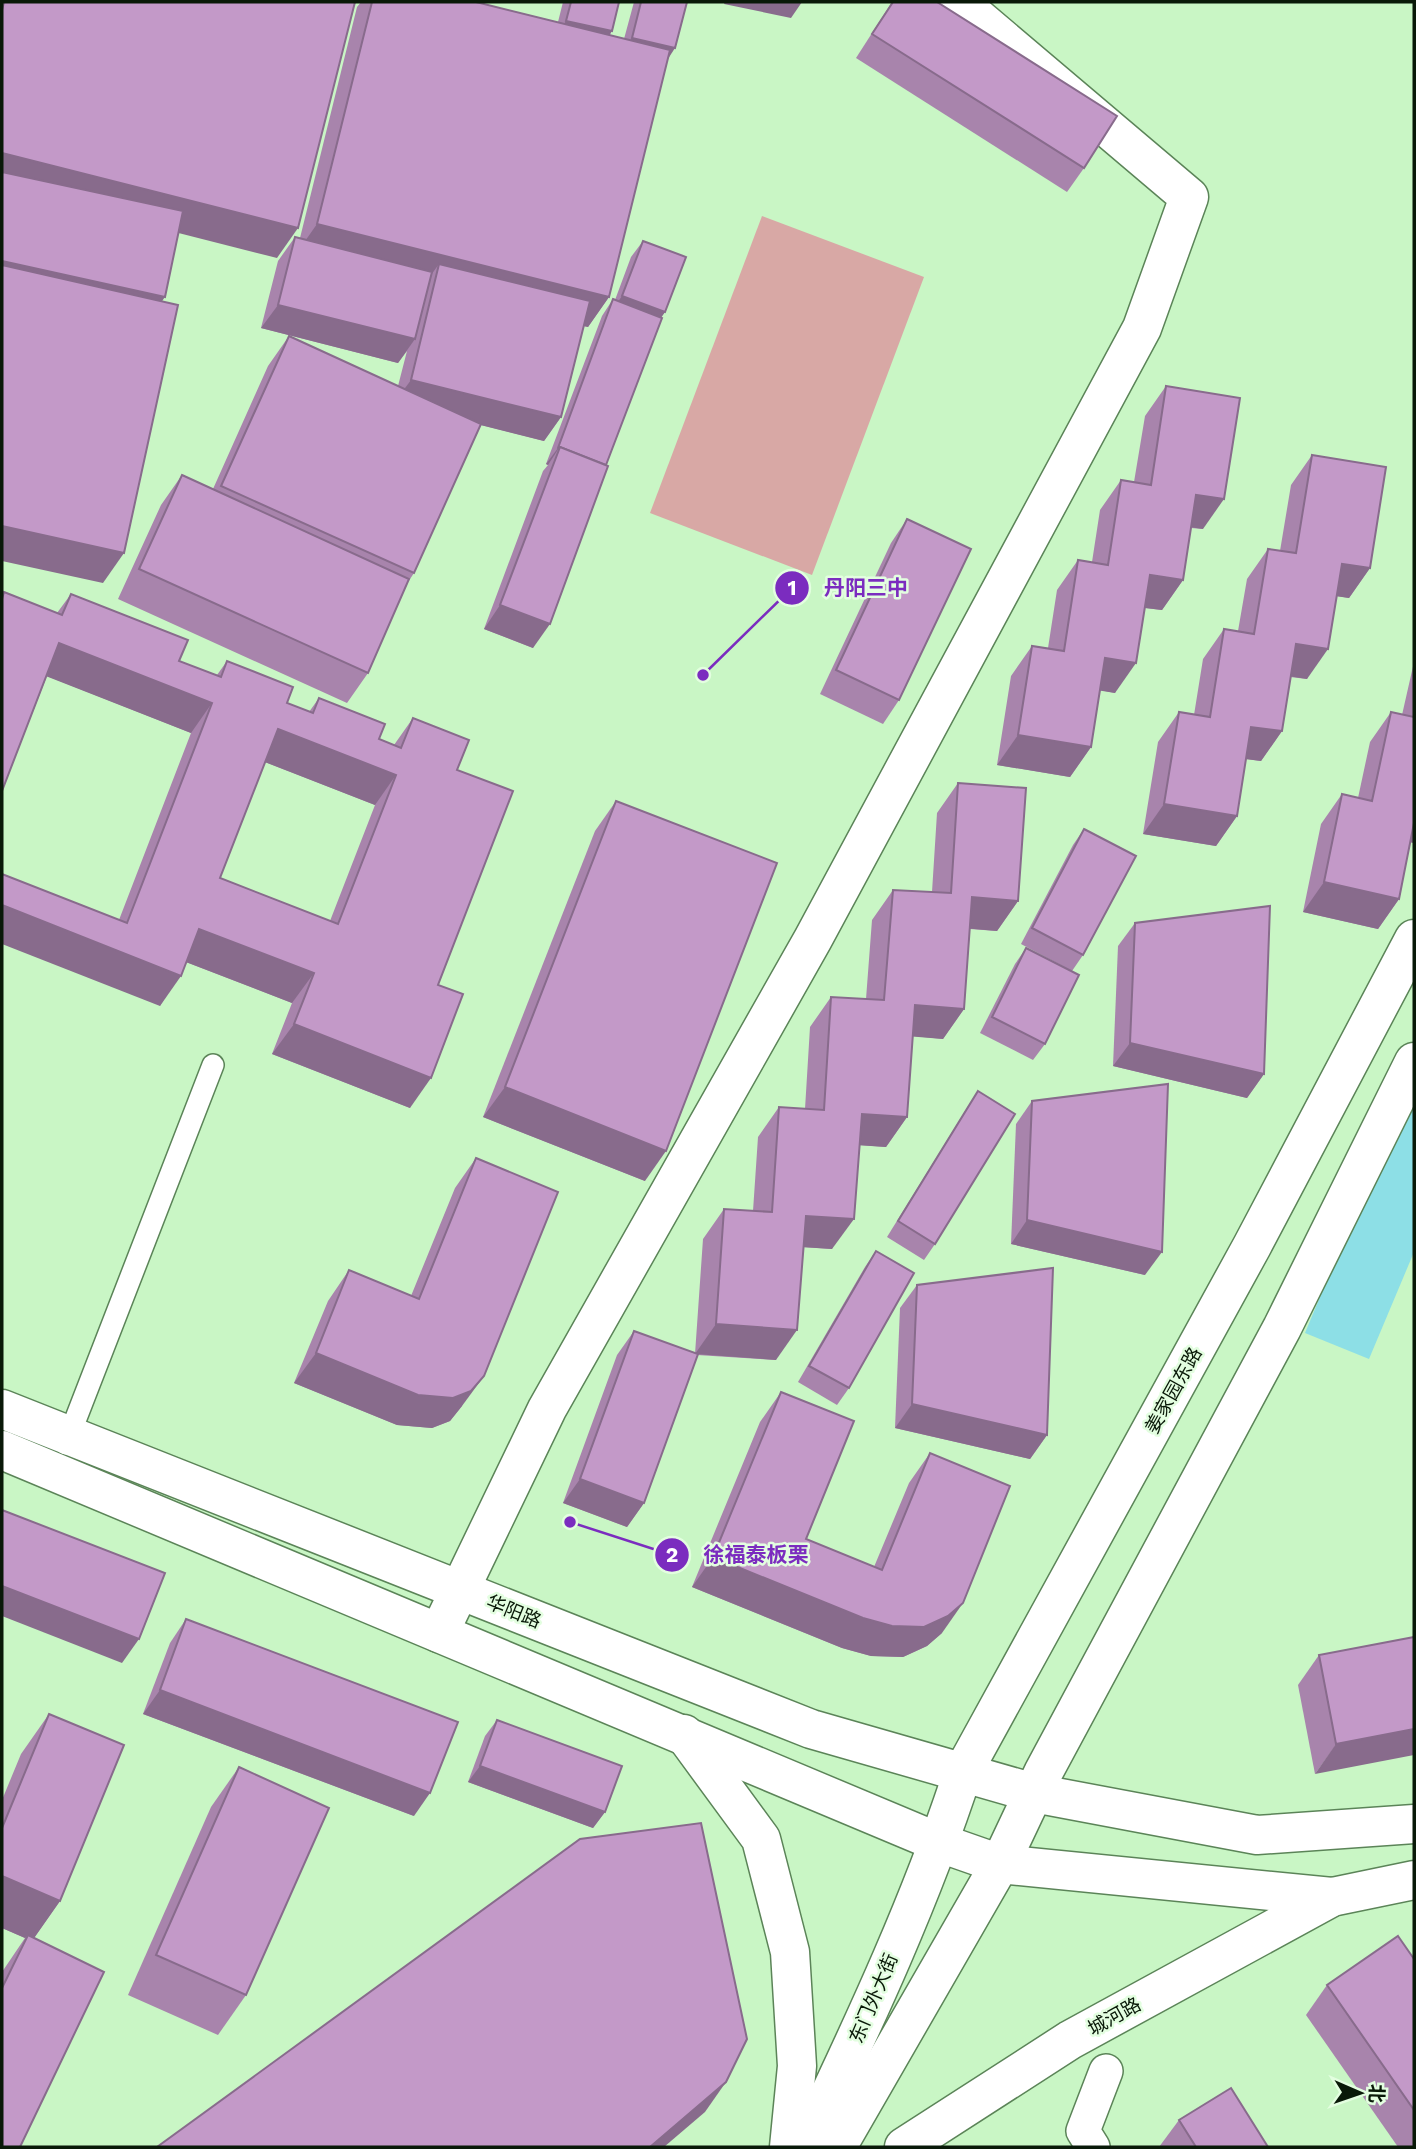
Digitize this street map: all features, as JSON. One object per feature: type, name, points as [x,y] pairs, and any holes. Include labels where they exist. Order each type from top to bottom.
[{"type":"main road","points":[[439,1633],[548,1409],[813,939],[1142,328],[1189,197],[959,2]]},
{"type":"main road","name":"姜家园东路","points":[[940,1843],[963,1772],[1252,1246],[1414,939]]},
{"type":"main road","points":[[2,1450],[683,1733],[940,1843],[1000,1864],[1034,1793],[1282,1328],[1414,1062]]},
{"type":"main road","name":"华阳路","points":[[2,1409],[811,1728],[1034,1793]]},
{"type":"main road","points":[[683,1733],[761,1839],[790,1952],[797,2066],[789,2147]]},
{"type":"main road","points":[[1034,1793],[1257,1835],[1414,1824]]},
{"type":"main road","name":"东门外大街","points":[[798,2147],[809,2138],[853,2045],[940,1843]]},
{"type":"main road","name":"东门外大街","points":[[837,2147],[1000,1864]]},
{"type":"main road","name":"城河路","points":[[1000,1864],[1332,1897]]},
{"type":"main road","name":"城河路","points":[[904,2147],[1070,2040],[1332,1897],[1414,1880]]},
{"type":"street","points":[[1093,2147],[1083,2131],[1106,2071]]},
{"type":"lane","points":[[55,1472],[213,1065]]},
{"type":"shaded area","points":[[762,216],[924,277],[812,575],[650,513]]},
{"type":"water","points":[[1414,1092],[1414,1252],[1369,1359],[1305,1333],[1371,1174]]},
{"type":"building","points":[[4,2],[355,2],[298,228],[2,153]]},
{"type":"building","points":[[372,2],[476,2],[670,50],[609,297],[317,224]]},
{"type":"building","points":[[571,2],[619,2],[612,31],[566,21]]},
{"type":"building","points":[[641,2],[687,2],[675,48],[632,38]]},
{"type":"building","points":[[893,2],[937,2],[1117,116],[1084,168],[872,34]]},
{"type":"building","points":[[2,172],[183,211],[165,297],[2,261]]},
{"type":"building","points":[[295,237],[432,272],[415,339],[278,305]]},
{"type":"building","points":[[643,241],[686,257],[665,312],[622,296]]},
{"type":"building","points":[[439,264],[590,301],[561,417],[411,380]]},
{"type":"building","points":[[2,265],[178,305],[124,553],[2,526]]},
{"type":"building","points":[[613,299],[662,318],[606,465],[558,448]]},
{"type":"building","points":[[289,336],[481,424],[414,573],[221,486]]},
{"type":"building","points":[[1166,386],[1240,398],[1224,499],[1196,495],[1183,580],[1150,575],[1136,663],[1105,658],[1091,747],[1018,735],[1032,646],[1064,651],[1078,560],[1108,565],[1121,480],[1151,485]]},
{"type":"building","points":[[560,447],[608,466],[550,624],[500,605]]},
{"type":"building","points":[[1312,455],[1386,467],[1370,568],[1342,564],[1328,649],[1296,644],[1282,731],[1251,727],[1237,816],[1164,804],[1179,712],[1210,717],[1224,629],[1254,634],[1268,549],[1296,553]]},
{"type":"building","points":[[182,475],[409,579],[368,673],[139,569]]},
{"type":"building","points":[[907,519],[971,549],[899,700],[836,670]]},
{"type":"building","points":[[4,592],[62,615],[71,594],[188,640],[179,661],[221,677],[227,661],[293,687],[287,703],[313,713],[319,698],[385,724],[379,739],[401,748],[413,718],[469,740],[457,770],[513,791],[438,985],[463,994],[431,1078],[294,1024],[314,973],[199,929],[181,976],[2,905],[2,874],[127,923],[212,703],[59,643],[2,791]],"holes":[[[278,729],[396,775],[338,924],[220,878]]]},
{"type":"building","points":[[1391,712],[1414,717],[1414,823],[1399,899],[1324,882],[1342,794],[1372,801]]},
{"type":"building","points":[[958,783],[1026,788],[1018,901],[972,897],[964,1009],[915,1005],[907,1117],[862,1114],[854,1219],[806,1216],[797,1330],[716,1324],[724,1209],[772,1212],[779,1107],[824,1110],[831,997],[884,1000],[893,890],[951,893]]},
{"type":"building","points":[[616,801],[777,863],[666,1151],[505,1087]]},
{"type":"building","points":[[1084,829],[1136,856],[1083,955],[1032,928]]},
{"type":"building","points":[[1270,906],[1264,1074],[1130,1043],[1135,923]]},
{"type":"building","points":[[1026,948],[1079,975],[1045,1044],[992,1017]]},
{"type":"building","points":[[1168,1084],[1162,1252],[1027,1220],[1032,1101]]},
{"type":"building","points":[[978,1091],[1015,1114],[935,1244],[898,1221]]},
{"type":"building","points":[[476,1158],[558,1192],[484,1376],[471,1391],[453,1398],[418,1395],[316,1353],[349,1270],[419,1299]]},
{"type":"building","points":[[876,1251],[914,1273],[849,1388],[809,1366]]},
{"type":"building","points":[[1053,1268],[1047,1435],[912,1404],[917,1285]]},
{"type":"building","points":[[634,1331],[698,1354],[644,1503],[580,1479]]},
{"type":"building","points":[[781,1392],[854,1421],[806,1539],[882,1570],[930,1453],[1010,1486],[963,1603],[948,1616],[924,1627],[892,1626],[863,1618],[713,1557]]},
{"type":"building","points":[[2,1510],[165,1573],[139,1639],[2,1586]]},
{"type":"building","points":[[186,1619],[458,1722],[430,1793],[160,1690]]},
{"type":"building","points":[[1414,1637],[1414,1729],[1336,1744],[1319,1655]]},
{"type":"building","points":[[49,1714],[124,1745],[60,1901],[2,1876],[2,1828]]},
{"type":"building","points":[[497,1720],[622,1766],[605,1812],[480,1766]]},
{"type":"building","points":[[239,1767],[329,1808],[246,1995],[156,1955]]},
{"type":"building","points":[[701,1823],[747,2039],[726,2082],[650,2147],[157,2147],[580,1839]]},
{"type":"building","points":[[28,1935],[104,1972],[20,2147],[2,2147],[2,1988]]},
{"type":"building","points":[[1398,1936],[1414,1959],[1414,2110],[1327,1985]]},
{"type":"building","points":[[1231,2088],[1268,2147],[1196,2147],[1179,2120]]},
{"type":"place","name":"丹阳三中","points":[[703,675]]},
{"type":"place","name":"徐福泰板栗","points":[[570,1522]]}]
